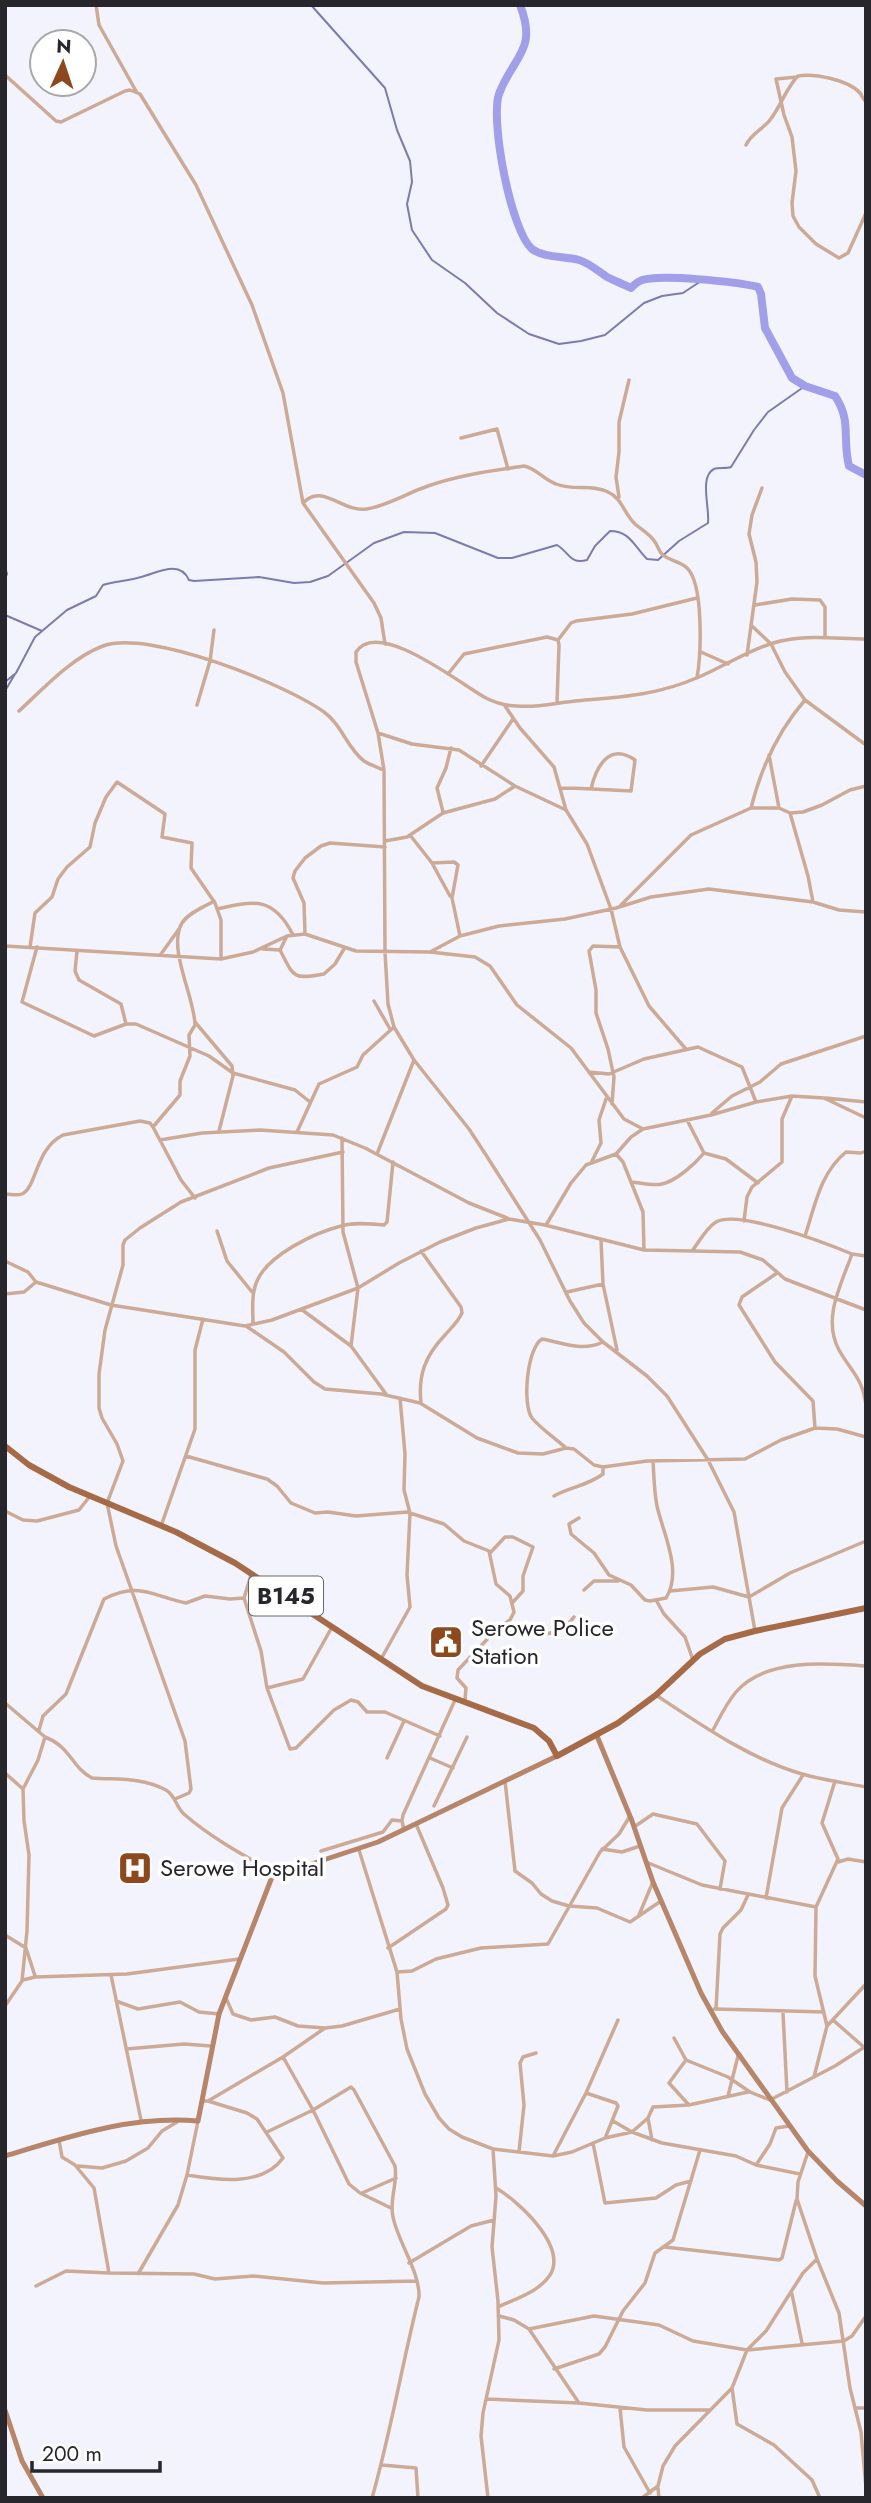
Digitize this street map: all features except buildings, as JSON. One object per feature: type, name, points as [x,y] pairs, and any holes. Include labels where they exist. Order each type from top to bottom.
[{"type":"main road","name":"B145","points":[[5,1446],[43,1474],[161,1525],[252,1573],[422,1686],[534,1728],[545,1736],[557,1756]]},
{"type":"main road","points":[[557,1756],[597,1736],[656,1695],[693,1660],[725,1639],[755,1630],[866,1608]]},
{"type":"street","points":[[96,5],[99,25],[136,91],[196,185],[252,305],[283,393],[303,503],[374,603],[381,618],[385,643]]},
{"type":"street","points":[[5,75],[56,121],[61,122],[125,91],[136,91]]},
{"type":"street","points":[[865,103],[859,92],[817,75],[776,79],[792,137],[796,171],[792,211],[799,227],[824,251],[843,257],[848,253],[866,213]]},
{"type":"street","points":[[746,145],[782,104],[797,77]]},
{"type":"street","points":[[629,380],[619,422],[620,452],[616,477],[619,499],[633,522],[654,540],[660,552],[686,567],[694,581],[701,652],[697,678]]},
{"type":"street","points":[[461,438],[496,429],[508,468]]},
{"type":"street","points":[[303,503],[310,496],[318,494],[348,507],[365,509],[380,506],[449,479],[508,468],[529,467],[558,485],[605,490],[619,499]]},
{"type":"street","points":[[747,655],[755,605],[756,562],[749,534],[762,488]]},
{"type":"street","points":[[557,703],[558,640],[571,623],[632,614],[696,598]]},
{"type":"street","points":[[755,605],[792,599],[820,600],[825,607],[825,638]]},
{"type":"street","points":[[751,625],[771,644],[785,672],[805,700],[866,746]]},
{"type":"street","points":[[197,705],[210,661],[214,630]]},
{"type":"street","points":[[448,674],[464,654],[547,637],[558,640]]},
{"type":"street","points":[[392,1028],[385,953],[384,770],[378,733],[355,657],[358,648],[385,643],[409,650],[486,698],[504,705],[531,706],[652,693],[697,678],[771,644],[801,638],[866,639]]},
{"type":"street","points":[[19,711],[77,660],[111,643],[183,651],[271,682],[305,700],[334,720],[362,759],[384,770]]},
{"type":"street","points":[[701,652],[728,664]]},
{"type":"street","points":[[751,808],[757,783],[769,754],[790,718],[805,700]]},
{"type":"street","points":[[504,705],[554,767],[566,810],[587,844],[611,909],[620,947],[649,1006],[685,1048]]},
{"type":"street","points":[[481,766],[513,719]]},
{"type":"street","points":[[378,733],[412,744],[459,750],[515,786],[566,810]]},
{"type":"street","points":[[443,813],[437,788],[451,748]]},
{"type":"street","points":[[769,754],[779,808]]},
{"type":"street","points":[[560,788],[591,789],[631,790],[635,760],[627,755],[603,760],[597,769],[591,789]]},
{"type":"street","points":[[30,947],[35,913],[52,897],[58,879],[67,867],[90,847],[95,824],[106,797],[117,782],[165,814],[162,836],[192,843],[191,868],[214,901],[221,920],[221,958]]},
{"type":"street","points":[[305,934],[304,903],[293,878],[305,858],[321,846],[330,843],[385,844],[410,835],[443,813],[495,799],[515,786]]},
{"type":"street","points":[[620,907],[688,837],[751,808],[779,808],[790,813],[803,812],[850,790],[866,786]]},
{"type":"street","points":[[790,813],[814,902]]},
{"type":"street","points":[[410,835],[432,863],[452,898],[460,936]]},
{"type":"street","points":[[432,863],[454,862],[458,865],[452,898]]},
{"type":"street","points":[[430,952],[460,936],[499,926],[565,919],[651,897],[709,889],[814,902],[839,910],[866,912]]},
{"type":"street","points":[[160,955],[184,920],[214,901]]},
{"type":"street","points":[[217,909],[247,903],[271,906],[293,934]]},
{"type":"street","points":[[180,928],[179,956],[195,1022],[228,1060],[233,1073],[219,1132]]},
{"type":"street","points":[[5,946],[221,958],[242,956],[287,936],[305,934],[344,949],[468,955],[490,966],[517,1004],[571,1048],[624,1119],[643,1129]]},
{"type":"street","points":[[280,950],[287,936]]},
{"type":"street","points":[[612,1104],[615,1082],[596,1013],[596,990],[589,951],[593,946],[620,947]]},
{"type":"street","points":[[37,947],[22,1002],[94,1036],[126,1024],[136,1024],[209,1056],[233,1073],[296,1090],[310,1102]]},
{"type":"street","points":[[261,949],[280,950]]},
{"type":"street","points":[[280,950],[290,972],[296,976],[324,974],[335,964],[344,949]]},
{"type":"street","points":[[77,950],[76,976],[121,1004],[126,1024]]},
{"type":"street","points":[[374,1001],[414,1060],[469,1129],[550,1257],[584,1322],[603,1342],[647,1376],[667,1396],[708,1460],[734,1512],[755,1630]]},
{"type":"street","points":[[153,1127],[180,1095],[180,1081],[190,1056],[189,1035],[195,1022]]},
{"type":"street","points":[[297,1132],[319,1084],[357,1067],[363,1055],[392,1028]]},
{"type":"street","points":[[711,1115],[732,1096],[750,1088],[781,1064],[866,1036]]},
{"type":"street","points":[[589,1072],[606,1074],[644,1059],[685,1048],[701,1047],[737,1062],[746,1073],[756,1102]]},
{"type":"street","points":[[377,1154],[414,1060]]},
{"type":"street","points":[[545,1225],[579,1172],[591,1163],[616,1154],[631,1137],[643,1129],[792,1096],[866,1102]]},
{"type":"street","points":[[744,1221],[748,1192],[782,1162],[782,1119],[792,1096]]},
{"type":"street","points":[[591,1163],[601,1143],[599,1119],[606,1098]]},
{"type":"street","points":[[824,1098],[866,1118]]},
{"type":"street","points":[[687,1120],[704,1153],[726,1159],[758,1183]]},
{"type":"street","points":[[5,1194],[18,1195],[27,1190],[45,1149],[53,1140],[62,1135],[136,1121],[153,1127],[181,1180],[195,1198]]},
{"type":"street","points":[[160,1140],[260,1130],[328,1134],[377,1154],[450,1194],[509,1219],[545,1225],[644,1250],[732,1250],[755,1255],[777,1273],[798,1284],[866,1310]]},
{"type":"street","points":[[342,1138],[342,1225],[358,1289],[351,1346]]},
{"type":"street","points":[[805,1236],[821,1184],[832,1165],[846,1152],[866,1151]]},
{"type":"street","points":[[175,1799],[190,1793],[191,1789],[185,1741],[114,1539],[107,1503],[123,1461],[99,1408],[101,1355],[110,1306],[122,1270],[125,1240],[161,1213],[195,1198],[270,1168],[343,1152]]},
{"type":"street","points":[[632,1182],[658,1185],[665,1183],[704,1153]]},
{"type":"street","points":[[616,1154],[624,1162],[644,1217],[644,1250]]},
{"type":"street","points":[[253,1324],[254,1293],[261,1273],[284,1252],[342,1225],[384,1225],[387,1222],[393,1162]]},
{"type":"street","points":[[5,1262],[27,1272],[36,1282],[110,1306],[245,1326],[301,1310],[358,1289],[421,1251],[458,1234],[509,1219]]},
{"type":"street","points":[[692,1251],[717,1221],[744,1221],[768,1225],[852,1254],[866,1256]]},
{"type":"street","points":[[217,1231],[227,1261],[254,1293]]},
{"type":"street","points":[[601,1240],[603,1284],[617,1352]]},
{"type":"street","points":[[421,1251],[461,1307],[462,1313],[433,1347],[424,1365],[419,1385],[421,1403]]},
{"type":"street","points":[[852,1254],[832,1312],[833,1336],[861,1383],[866,1405]]},
{"type":"street","points":[[777,1273],[742,1297],[739,1305],[775,1362],[813,1401],[815,1428]]},
{"type":"street","points":[[5,1294],[23,1292],[36,1282]]},
{"type":"street","points":[[566,1292],[603,1284]]},
{"type":"street","points":[[301,1310],[351,1346],[387,1395]]},
{"type":"street","points":[[161,1525],[195,1429],[195,1350],[203,1319]]},
{"type":"street","points":[[245,1326],[284,1352],[314,1382],[325,1389],[387,1395],[421,1403],[483,1441],[518,1453],[543,1454],[566,1447]]},
{"type":"street","points":[[603,1342],[590,1347],[573,1347],[542,1339],[536,1343],[527,1376],[529,1411],[533,1418],[566,1447],[574,1449],[594,1465],[603,1467],[627,1462],[745,1459],[781,1440],[815,1428],[837,1429],[866,1437]]},
{"type":"street","points":[[381,1660],[410,1607],[407,1575],[410,1513],[404,1490],[405,1454],[400,1398]]},
{"type":"street","points":[[186,1456],[267,1479],[277,1486],[291,1503],[315,1513],[356,1516],[410,1513],[444,1524],[464,1541],[490,1553]]},
{"type":"street","points":[[579,1518],[569,1524],[571,1534],[594,1553],[609,1575],[635,1588],[645,1600],[666,1598],[670,1591],[672,1557],[657,1506],[653,1461]]},
{"type":"street","points":[[554,1496],[567,1489],[587,1485],[603,1474],[603,1467]]},
{"type":"street","points":[[5,1511],[23,1520],[37,1521],[79,1510],[90,1496]]},
{"type":"street","points":[[490,1553],[505,1537],[533,1547],[523,1576],[523,1591],[513,1603]]},
{"type":"street","points":[[670,1591],[713,1587],[749,1597],[790,1573],[866,1541]]},
{"type":"street","points":[[464,1702],[467,1693],[465,1685],[457,1678],[458,1670],[512,1616],[513,1603],[508,1594],[497,1586],[490,1553]]},
{"type":"street","points":[[252,1573],[244,1598],[261,1651],[267,1688],[290,1749],[296,1748],[334,1710],[351,1700],[358,1702],[367,1712],[385,1712],[440,1736]]},
{"type":"street","points":[[584,1590],[594,1581],[623,1581]]},
{"type":"street","points":[[39,1731],[43,1716],[66,1694],[101,1602],[107,1597],[131,1590],[158,1594],[186,1603],[205,1595],[244,1598]]},
{"type":"street","points":[[656,1600],[664,1614],[685,1637],[693,1660]]},
{"type":"street","points":[[500,1626],[543,1636],[564,1629],[575,1617]]},
{"type":"street","points":[[267,1688],[304,1678],[332,1627]]},
{"type":"street","points":[[713,1730],[737,1690],[764,1674],[789,1666],[812,1663],[866,1666]]},
{"type":"street","points":[[656,1695],[757,1755],[803,1775],[866,1787]]},
{"type":"street","points":[[404,1830],[402,1822],[455,1699]]},
{"type":"street","points":[[5,1703],[70,1754],[81,1771],[92,1778],[143,1780],[167,1790],[180,1810],[218,1840],[278,1874]]},
{"type":"street","points":[[387,1758],[404,1721]]},
{"type":"street","points":[[597,1736],[661,1901],[738,2056],[808,2151],[866,2206]]},
{"type":"street","points":[[5,2006],[22,1981],[26,1948],[29,1875],[23,1788],[38,1760],[45,1737]]},
{"type":"street","points":[[434,1806],[467,1737]]},
{"type":"street","points":[[138,2274],[178,2205],[204,2101],[211,2046],[219,2014],[271,1879],[278,1874],[359,1850],[557,1756]]},
{"type":"street","points":[[430,1758],[453,1768]]},
{"type":"street","points":[[6,1775],[23,1788]]},
{"type":"street","points":[[766,1898],[782,1808],[803,1775]]},
{"type":"street","points":[[505,1781],[516,1872],[549,1900],[569,1906],[597,1908],[630,1922],[661,1901]]},
{"type":"street","points":[[827,2026],[814,1965],[816,1907],[838,1862],[836,1851],[822,1823],[835,1781]]},
{"type":"street","points":[[634,1827],[653,1814],[697,1824],[724,1859],[720,1889]]},
{"type":"street","points":[[397,1972],[412,1971],[436,1959],[481,1948],[548,1944],[602,1849],[619,1834],[630,1816]]},
{"type":"street","points":[[321,1851],[383,1832],[393,1820],[402,1822]]},
{"type":"street","points":[[388,1948],[448,1905],[416,1824]]},
{"type":"street","points":[[602,1849],[622,1852],[640,1846]]},
{"type":"street","points":[[359,1850],[397,1972],[407,2049],[415,2073],[439,2118],[462,2137],[494,2148],[553,2156],[572,2152],[605,2138],[632,2132],[648,2118],[653,2107],[689,2105],[750,2092]]},
{"type":"street","points":[[838,1862],[848,1859],[866,1862]]},
{"type":"street","points":[[646,1862],[690,1881],[720,1889],[816,1907]]},
{"type":"street","points":[[638,1917],[653,1882]]},
{"type":"street","points":[[713,2009],[720,1934],[724,1926],[741,1910],[748,1895]]},
{"type":"street","points":[[5,1935],[26,1948],[35,1977]]},
{"type":"street","points":[[22,1981],[35,1977],[111,1975],[239,1959]]},
{"type":"street","points":[[111,1975],[141,2120]]},
{"type":"street","points":[[814,2077],[827,2026],[866,1984]]},
{"type":"street","points":[[225,1996],[233,2014],[247,2020],[275,2017],[298,2026],[342,2026],[400,2009]]},
{"type":"street","points":[[116,2001],[138,2009],[180,2002],[199,2012],[219,2014]]},
{"type":"street","points":[[713,2009],[824,2012]]},
{"type":"street","points":[[783,2012],[787,2092]]},
{"type":"street","points":[[553,2156],[586,2093],[618,2020]]},
{"type":"street","points":[[674,2038],[686,2060],[733,2080],[750,2092],[770,2100],[865,2047],[832,2020]]},
{"type":"street","points":[[204,2101],[282,2057],[325,2028]]},
{"type":"street","points":[[126,2049],[184,2044],[211,2046]]},
{"type":"street","points":[[519,2152],[524,2105],[520,2063],[523,2057],[536,2053]]},
{"type":"street","points":[[728,2098],[738,2056]]},
{"type":"street","points":[[282,2057],[313,2110],[349,2184],[360,2193],[391,2208]]},
{"type":"street","points":[[686,2060],[669,2083],[689,2105]]},
{"type":"street","points":[[267,2132],[313,2110],[347,2088],[353,2089],[395,2166],[396,2178],[391,2208],[396,2230],[417,2281],[419,2297],[382,2465],[372,2498]]},
{"type":"street","points":[[586,2093],[616,2103],[613,2121],[605,2138]]},
{"type":"street","points":[[187,2175],[243,2179],[273,2168],[283,2160],[267,2132],[252,2116],[204,2101]]},
{"type":"street","points":[[648,2118],[652,2140]]},
{"type":"street","points":[[75,2165],[102,2168],[126,2161],[148,2148],[162,2131],[181,2119]]},
{"type":"street","points":[[5,2155],[141,2120],[198,2121]]},
{"type":"street","points":[[613,2121],[652,2140],[736,2156],[756,2165],[800,2174]]},
{"type":"street","points":[[756,2165],[776,2128],[789,2126]]},
{"type":"street","points":[[60,2140],[62,2157],[75,2165],[94,2188],[109,2273]]},
{"type":"street","points":[[593,2143],[606,2203],[656,2198],[676,2185],[692,2181]]},
{"type":"street","points":[[488,2498],[481,2436],[497,2353],[499,2316],[492,2262],[496,2188],[494,2148]]},
{"type":"street","points":[[554,2369],[599,2354],[609,2341],[629,2302],[645,2283],[655,2253],[673,2240],[700,2150]]},
{"type":"street","points":[[663,2247],[779,2260],[782,2258],[797,2199],[800,2174],[808,2151]]},
{"type":"street","points":[[360,2193],[396,2178]]},
{"type":"street","points":[[496,2188],[514,2200],[539,2226],[553,2258],[551,2272],[541,2284],[498,2307]]},
{"type":"street","points":[[797,2199],[839,2313],[861,2432],[866,2487]]},
{"type":"street","points":[[409,2263],[471,2226],[494,2220]]},
{"type":"street","points":[[659,2498],[658,2486],[663,2466],[675,2446],[732,2388],[747,2350],[766,2331],[807,2267],[817,2259]]},
{"type":"street","points":[[36,2286],[66,2271],[194,2274],[215,2278],[253,2276],[323,2283],[417,2281]]},
{"type":"street","points":[[791,2292],[802,2343]]},
{"type":"street","points":[[499,2316],[529,2329],[579,2403]]},
{"type":"street","points":[[529,2329],[591,2316],[659,2325],[693,2341],[747,2350],[844,2341],[852,2336],[866,2316]]},
{"type":"street","points":[[732,2388],[737,2424],[774,2445],[812,2480],[820,2498]]},
{"type":"street","points":[[486,2399],[579,2403],[620,2408],[709,2410]]},
{"type":"street","points":[[620,2408],[624,2447],[650,2493]]},
{"type":"street","points":[[856,2408],[866,2408]]},
{"type":"street","points":[[5,2410],[7,2425],[22,2461],[43,2498]]},
{"type":"street","points":[[382,2465],[416,2468],[418,2498]]},
{"type":"street","points":[[642,2498],[658,2486]]},
{"type":"waterway","points":[[311,5],[385,88],[397,130],[410,161],[412,182],[407,204],[412,230],[432,260],[465,283],[497,313],[529,334],[559,344],[581,341],[605,335],[644,303],[662,296],[683,293],[704,279]]},
{"type":"waterway","points":[[520,5],[525,20],[525,43],[499,94],[497,127],[510,199],[524,238],[532,249],[542,254],[583,261],[607,277],[631,288],[640,281],[662,278],[758,287],[765,328],[792,378],[805,386],[835,396],[845,422],[849,466],[866,475]]},
{"type":"waterway","points":[[5,682],[16,673],[35,637],[67,610],[96,596],[103,585],[168,569],[180,570],[189,580],[194,581],[259,577],[294,583],[310,582],[328,576],[374,543],[404,532],[435,533],[498,558],[512,558],[557,545],[573,559],[581,561],[587,560],[595,546],[610,531],[627,536],[647,559],[658,560],[679,541],[708,523],[706,485],[710,473],[716,468],[731,467],[768,412],[805,386]]},
{"type":"waterway","points":[[5,567],[5,579]]},
{"type":"waterway","points":[[5,615],[42,631]]},
{"type":"waterway","points":[[5,691],[15,674]]},
{"type":"place","name":"Serowe Police Station","points":[[446,1642]]},
{"type":"place","name":"Serowe Hospital","points":[[135,1868]]}]
